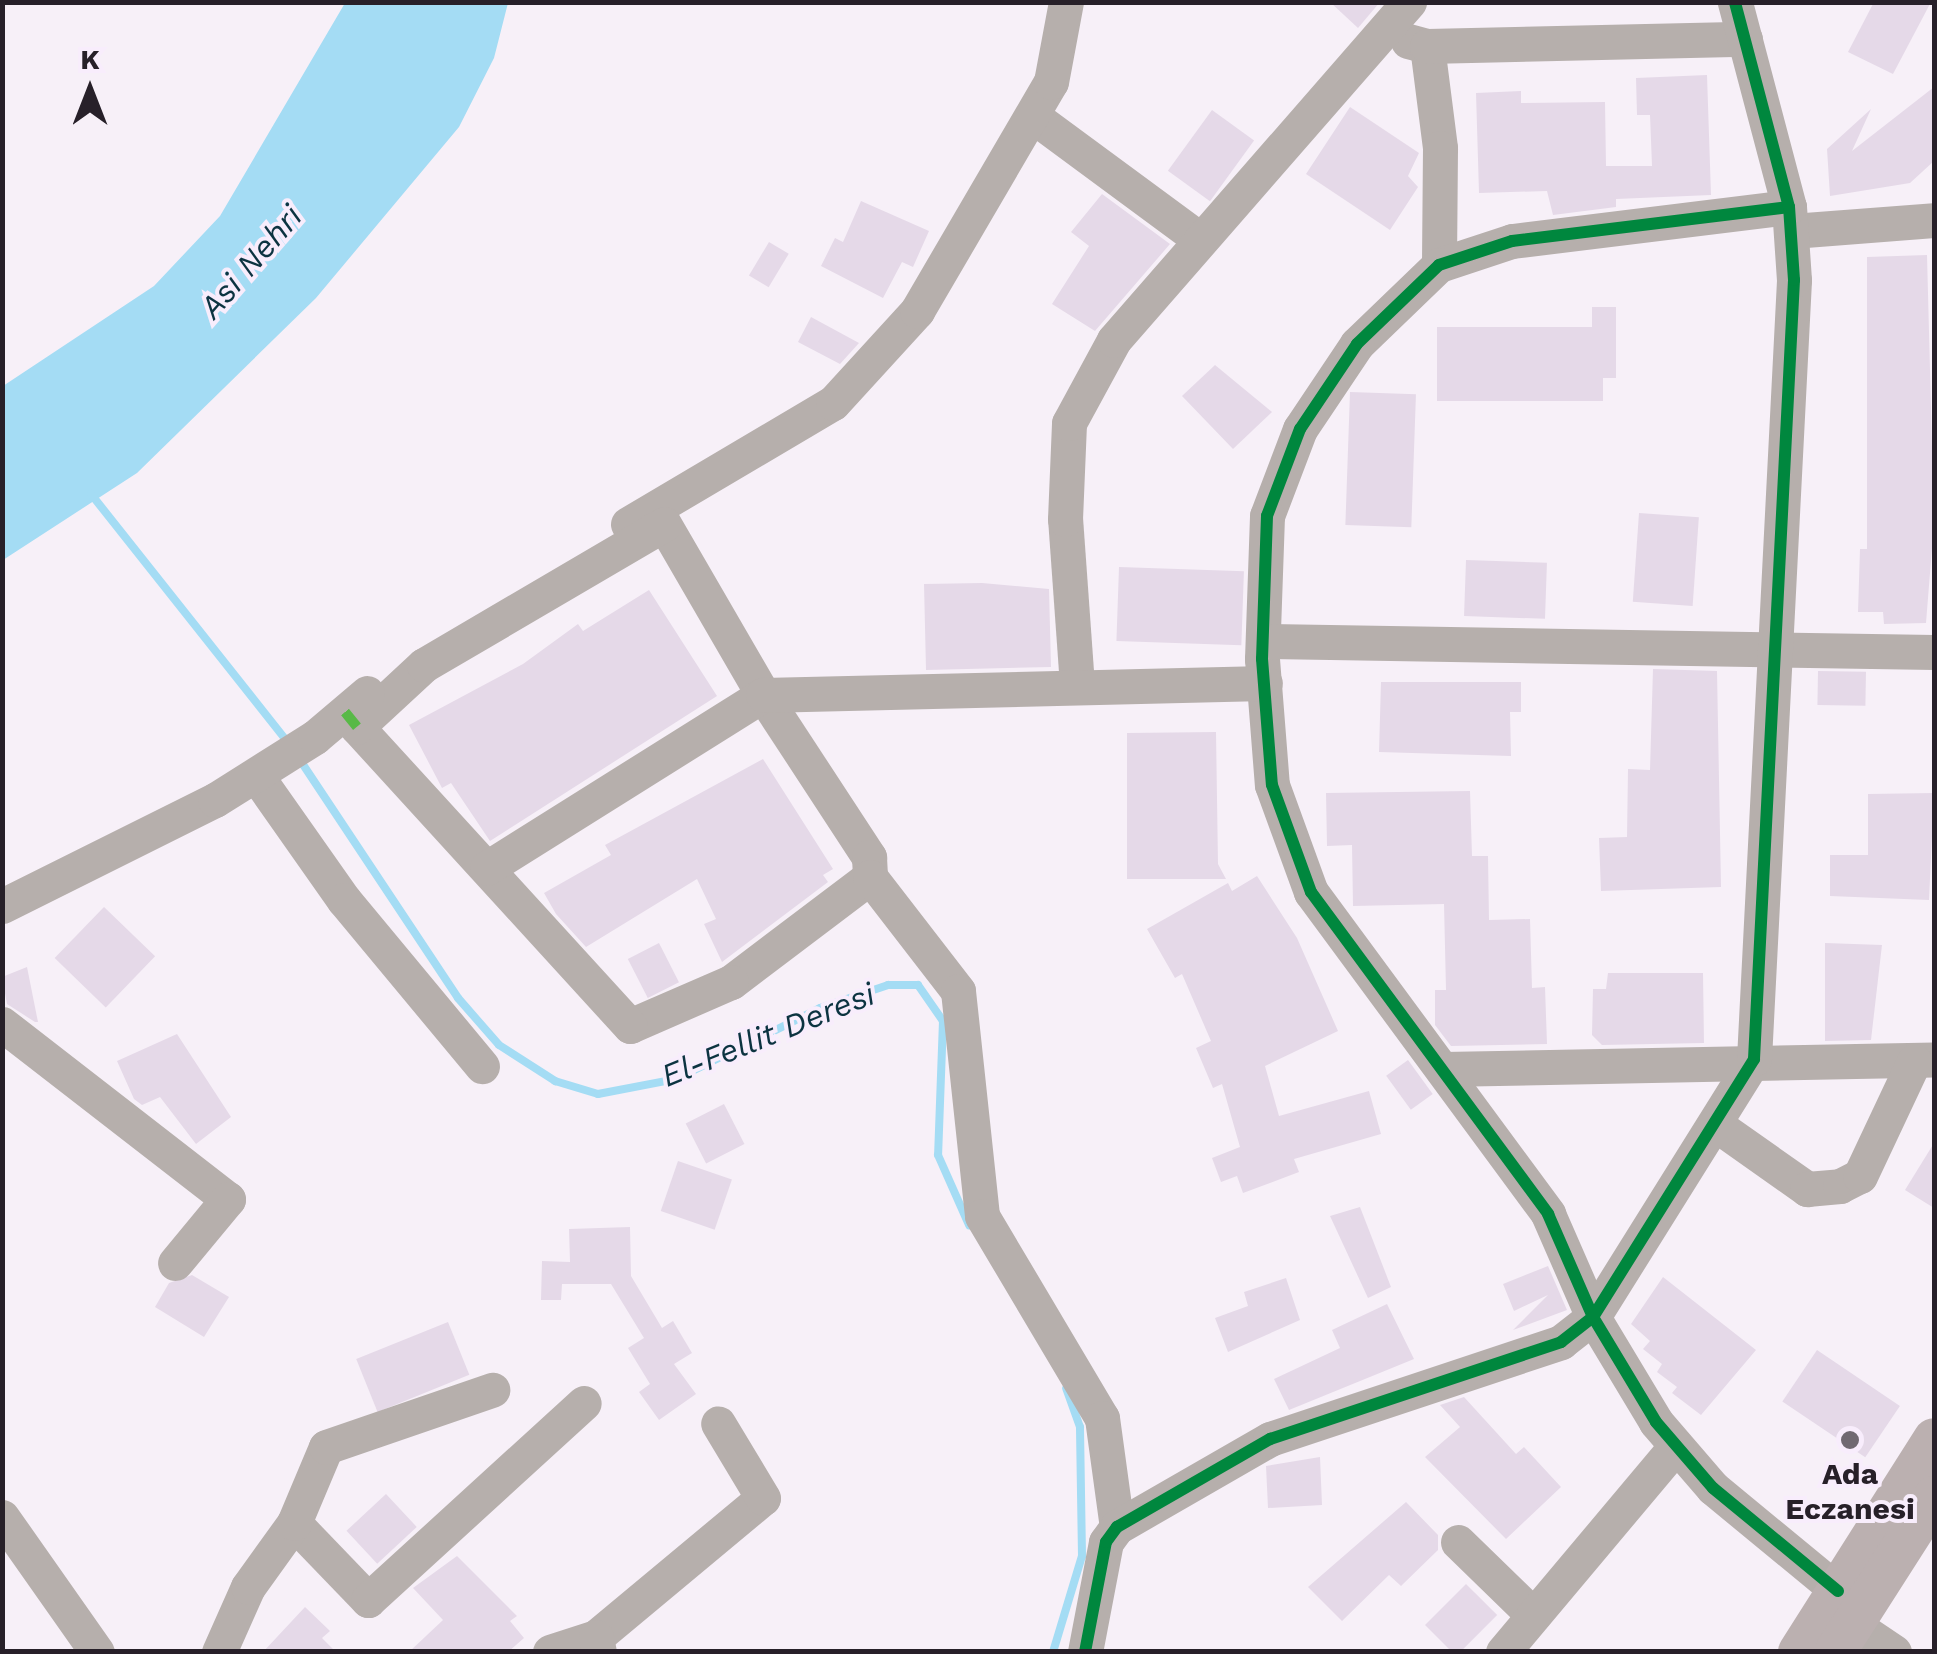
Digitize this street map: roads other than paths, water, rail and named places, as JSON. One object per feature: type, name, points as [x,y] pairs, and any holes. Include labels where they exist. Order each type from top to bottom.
[{"type":"main road","points":[[1841,1622],[1934,1439]]},
{"type":"main road","points":[[1799,1652],[1841,1622],[1934,1497]]},
{"type":"street","points":[[351,720],[414,651],[833,403],[917,310],[1034,117],[1052,82],[1066,2]]},
{"type":"street","points":[[1077,685],[1065,519],[1068,422],[1114,340],[1409,2]]},
{"type":"street","points":[[1085,1652],[1106,1542],[1117,1527],[1270,1439],[1561,1342],[1593,1317],[1754,1060],[1790,219],[1740,15],[1427,46],[1383,33]]},
{"type":"street","points":[[1427,46],[1440,148],[1439,265]]},
{"type":"street","points":[[1034,117],[1202,240]]},
{"type":"street","points":[[1894,1652],[1841,1622],[1676,1446],[1593,1317],[1548,1214],[1312,892],[1272,785],[1263,641],[1267,516],[1300,428],[1357,344],[1439,265],[1512,240],[1790,219],[1934,220]]},
{"type":"street","points":[[2,906],[351,720],[424,665],[664,524],[762,696],[869,857],[870,878],[958,991],[982,1216],[1102,1418],[1117,1527]]},
{"type":"street","points":[[1263,641],[1934,652]]},
{"type":"street","points":[[487,868],[762,696],[1264,683]]},
{"type":"street","points":[[351,720],[630,1026],[731,982],[870,878]]},
{"type":"street","points":[[267,767],[344,900],[482,1066]]},
{"type":"street","points":[[2,1024],[228,1199],[175,1263]]},
{"type":"street","points":[[1442,1068],[1754,1060],[1924,1061],[1860,1176],[1840,1186],[1807,1189],[1715,1124]]},
{"type":"street","points":[[220,1652],[248,1587],[294,1523],[326,1447],[492,1390]]},
{"type":"street","points":[[294,1523],[368,1600],[584,1403]]},
{"type":"street","points":[[550,1652],[597,1644],[763,1498],[718,1423]]},
{"type":"street","points":[[1503,1652],[1676,1446]]},
{"type":"street","points":[[2,1517],[97,1652]]},
{"type":"street","points":[[1458,1542],[1534,1615]]},
{"type":"water","name":"Asi Nehri","points":[[345,3],[508,3],[494,58],[459,127],[316,298],[137,473],[3,560],[3,386],[154,286],[220,216]]},
{"type":"waterway","name":"El-Fellit Deresi","points":[[91,494],[287,741]]},
{"type":"waterway","name":"El-Fellit Deresi","points":[[298,757],[458,998],[499,1045],[555,1081],[598,1094],[676,1079],[820,1008],[888,985],[918,985],[943,1021],[938,1155],[969,1225]]},
{"type":"waterway","name":"El-Fellit Deresi","points":[[1053,1652],[1082,1556],[1080,1427],[1066,1388]]},
{"type":"place","name":"Ada Eczanesi","points":[[1850,1440]]}]
